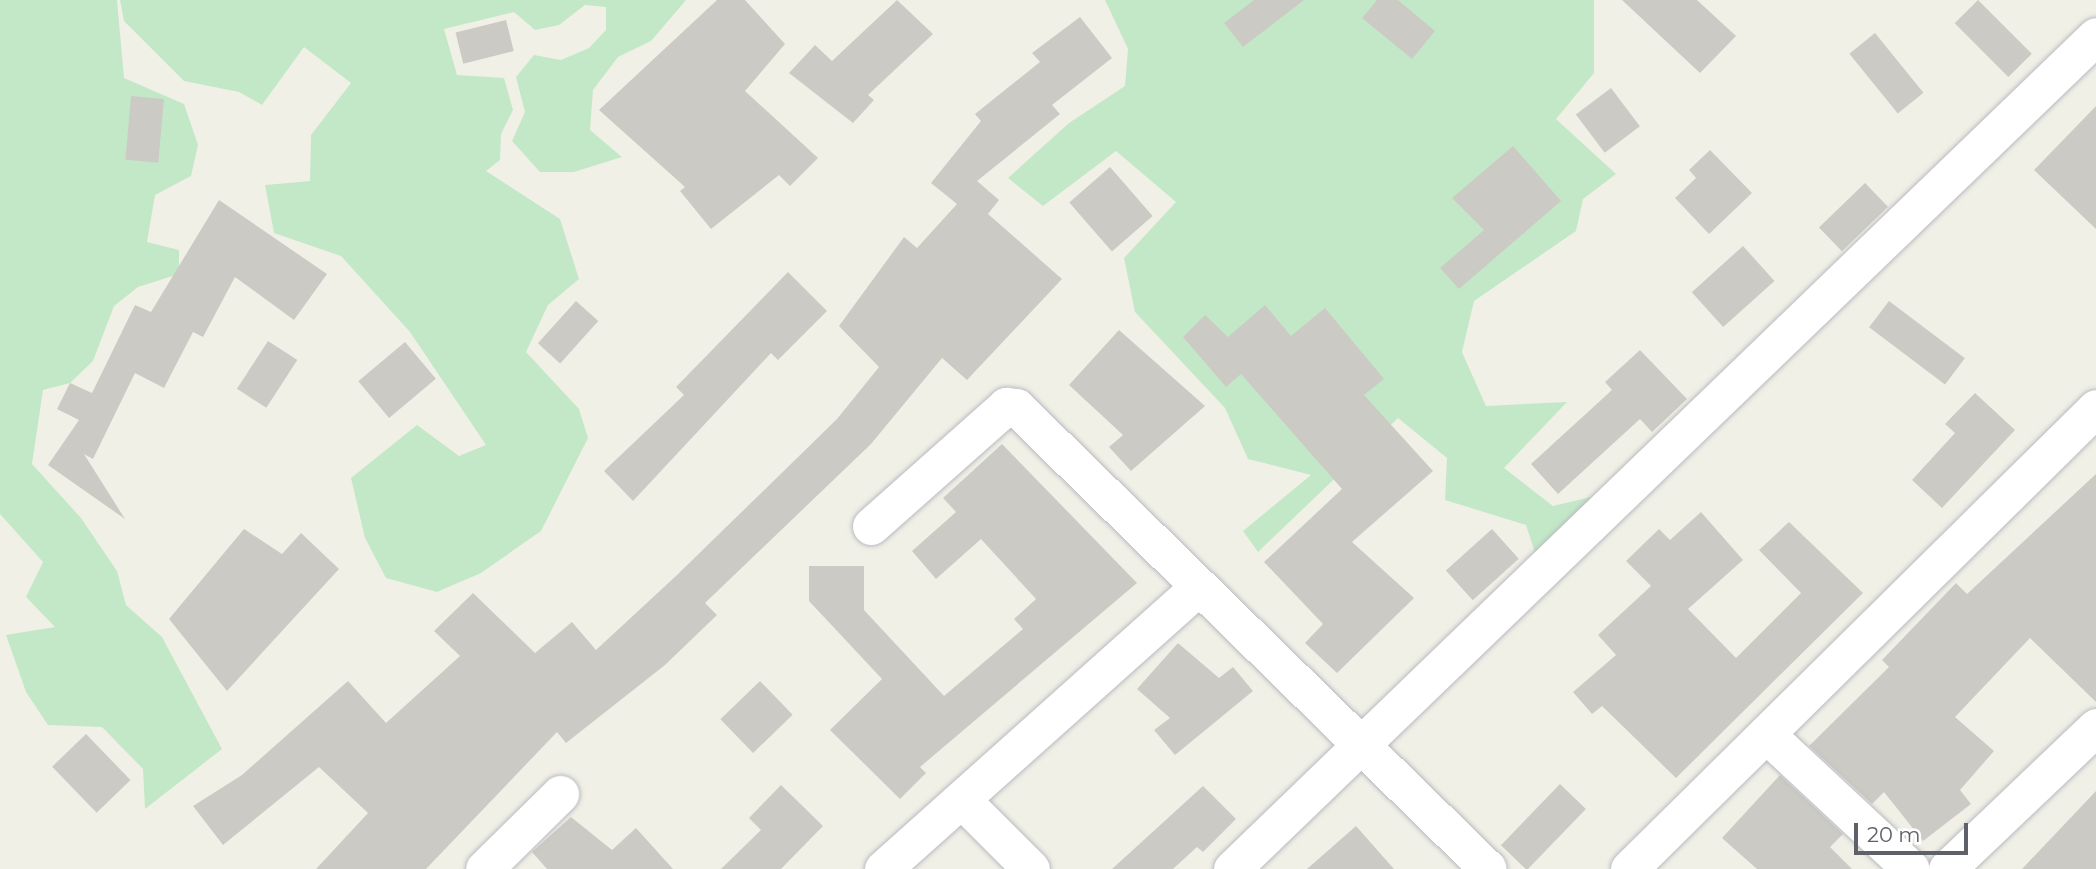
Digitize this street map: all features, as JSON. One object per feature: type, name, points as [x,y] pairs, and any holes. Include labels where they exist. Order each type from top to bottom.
[{"type":"street","points":[[1232,869],[1363,749],[2096,36]]},
{"type":"street","points":[[871,526],[1011,405],[1196,589],[1488,869]]},
{"type":"street","points":[[1629,869],[2096,408]]},
{"type":"street","points":[[883,869],[963,801],[1196,589]]},
{"type":"street","points":[[1947,869],[2096,727]]},
{"type":"street","points":[[1766,734],[1911,869]]},
{"type":"street","points":[[484,869],[560,794]]},
{"type":"street","points":[[963,801],[1031,869]]},
{"type":"green space","points":[[0,0],[117,0],[124,78],[184,104],[198,145],[191,176],[155,195],[147,242],[179,250],[179,274],[138,287],[114,306],[93,361],[70,383],[43,390],[32,464],[81,518],[117,571],[126,605],[162,637],[222,749],[145,809],[143,769],[102,727],[48,725],[26,692],[6,635],[55,627],[26,597],[43,562],[0,514]]},
{"type":"green space","points":[[120,0],[686,0],[651,41],[618,57],[593,90],[590,130],[622,157],[574,172],[540,172],[512,141],[525,112],[516,77],[534,55],[561,60],[589,48],[606,30],[606,7],[585,5],[559,25],[535,30],[514,12],[444,29],[457,75],[504,78],[513,110],[501,134],[500,160],[486,171],[560,219],[579,279],[548,305],[526,352],[579,409],[588,438],[541,531],[481,573],[437,592],[386,578],[365,538],[351,478],[417,425],[459,456],[486,445],[410,332],[341,256],[274,233],[265,185],[310,181],[311,135],[351,83],[304,47],[262,105],[239,92],[184,81],[124,21]]},
{"type":"green space","points":[[1105,0],[1594,0],[1594,73],[1556,119],[1616,174],[1583,199],[1576,231],[1474,301],[1462,352],[1486,406],[1567,402],[1504,468],[1553,506],[1599,495],[1536,556],[1526,525],[1445,500],[1447,458],[1398,418],[1258,552],[1243,531],[1311,475],[1248,459],[1225,408],[1135,312],[1124,258],[1176,202],[1116,151],[1043,206],[1008,178],[1069,123],[1125,86],[1128,49]]},
{"type":"building","points":[[717,0],[745,0],[785,44],[745,91],[818,158],[790,186],[779,175],[711,229],[680,191],[685,187],[599,110]]},
{"type":"building","points":[[897,0],[933,34],[868,95],[874,100],[853,123],[789,73],[815,45],[832,61]]},
{"type":"building","points":[[1254,0],[1304,0],[1243,47],[1224,23]]},
{"type":"building","points":[[1377,0],[1398,0],[1435,31],[1412,59],[1362,18]]},
{"type":"building","points":[[1622,0],[1697,0],[1736,36],[1700,73]]},
{"type":"building","points":[[1978,0],[2032,54],[2008,77],[1955,23]]},
{"type":"building","points":[[1080,17],[1112,58],[1052,105],[1060,114],[977,181],[999,200],[988,214],[1062,279],[967,380],[942,358],[871,444],[705,603],[717,615],[665,665],[566,743],[557,732],[426,869],[316,869],[368,813],[319,767],[223,845],[193,806],[242,775],[348,681],[386,723],[460,656],[434,631],[473,593],[535,653],[572,622],[596,650],[677,575],[837,419],[879,367],[839,326],[904,237],[917,248],[957,204],[931,183],[981,121],[975,114],[1040,62],[1032,53]]},
{"type":"building","points":[[506,20],[514,51],[463,64],[456,33]]},
{"type":"building","points":[[1875,33],[1923,93],[1898,114],[1849,54]]},
{"type":"building","points":[[1611,88],[1640,126],[1605,153],[1576,114]]},
{"type":"building","points":[[131,96],[164,99],[158,163],[125,160]]},
{"type":"building","points":[[2096,106],[2096,229],[2034,170]]},
{"type":"building","points":[[1513,146],[1561,201],[1459,289],[1440,268],[1484,230],[1452,198]]},
{"type":"building","points":[[1710,150],[1752,193],[1709,234],[1675,198],[1696,178],[1689,170]]},
{"type":"building","points":[[1110,167],[1153,216],[1112,251],[1069,202]]},
{"type":"building","points":[[1865,183],[1888,207],[1842,251],[1819,227]]},
{"type":"building","points":[[219,200],[327,274],[294,320],[235,277],[203,337],[193,332],[164,388],[135,373],[93,459],[84,454],[125,519],[48,465],[79,420],[57,409],[70,383],[92,393],[135,305],[151,312]]},
{"type":"building","points":[[1743,246],[1774,281],[1723,327],[1692,292]]},
{"type":"building","points":[[788,272],[827,311],[778,360],[771,353],[633,501],[604,471],[684,395],[676,387]]},
{"type":"building","points":[[576,301],[598,321],[560,363],[538,343]]},
{"type":"building","points":[[1889,301],[1965,358],[1945,385],[1869,327]]},
{"type":"building","points":[[1265,305],[1291,336],[1325,308],[1384,379],[1364,395],[1433,471],[1352,542],[1414,598],[1337,673],[1305,643],[1323,624],[1264,562],[1342,489],[1241,374],[1226,387],[1183,337],[1205,315],[1228,337]]},
{"type":"building","points":[[1119,330],[1205,406],[1131,471],[1109,447],[1123,435],[1069,385]]},
{"type":"building","points":[[268,341],[297,360],[266,408],[237,389]]},
{"type":"building","points":[[405,342],[436,379],[389,418],[358,381]]},
{"type":"building","points":[[1640,350],[1687,399],[1652,432],[1640,419],[1558,494],[1531,464],[1612,390],[1605,382]]},
{"type":"building","points":[[1975,393],[2015,430],[1942,508],[1912,480],[1955,433],[1945,424]]},
{"type":"building","points":[[1002,444],[1137,583],[920,767],[926,773],[900,799],[830,730],[882,679],[809,601],[809,566],[864,566],[864,610],[944,696],[1023,629],[1014,619],[1036,599],[981,539],[936,579],[912,551],[956,512],[943,498]]},
{"type":"building","points":[[2096,474],[2096,702],[2030,638],[1955,717],[1994,751],[1960,790],[1971,804],[1923,841],[1884,792],[1872,804],[1809,746],[1889,667],[1882,660],[1956,583],[1967,594]]},
{"type":"building","points":[[1701,512],[1743,560],[1688,609],[1736,658],[1801,593],[1759,550],[1789,522],[1863,593],[1676,778],[1602,706],[1592,714],[1573,692],[1616,655],[1598,635],[1651,586],[1626,561],[1659,529],[1670,540]]},
{"type":"building","points":[[244,529],[282,554],[301,533],[339,569],[227,691],[169,619]]},
{"type":"building","points":[[1492,529],[1519,559],[1473,600],[1446,570]]},
{"type":"building","points":[[1178,643],[1219,678],[1233,667],[1253,691],[1175,755],[1154,730],[1170,718],[1137,689]]},
{"type":"building","points":[[760,681],[793,715],[753,753],[720,719]]},
{"type":"building","points":[[86,734],[130,780],[97,813],[52,767]]},
{"type":"building","points":[[1780,775],[1843,834],[1830,847],[1852,869],[1757,869],[1722,838]]},
{"type":"building","points":[[1560,784],[1586,809],[1528,869],[1501,845]]},
{"type":"building","points":[[781,785],[823,826],[781,869],[721,869],[761,830],[749,818]]},
{"type":"building","points":[[1203,786],[1236,819],[1203,852],[1197,847],[1173,869],[1112,869]]},
{"type":"building","points":[[2096,791],[2096,869],[2022,869]]},
{"type":"building","points":[[571,817],[612,850],[636,828],[673,869],[547,869],[532,852]]},
{"type":"building","points":[[1356,826],[1394,869],[1307,869]]}]
